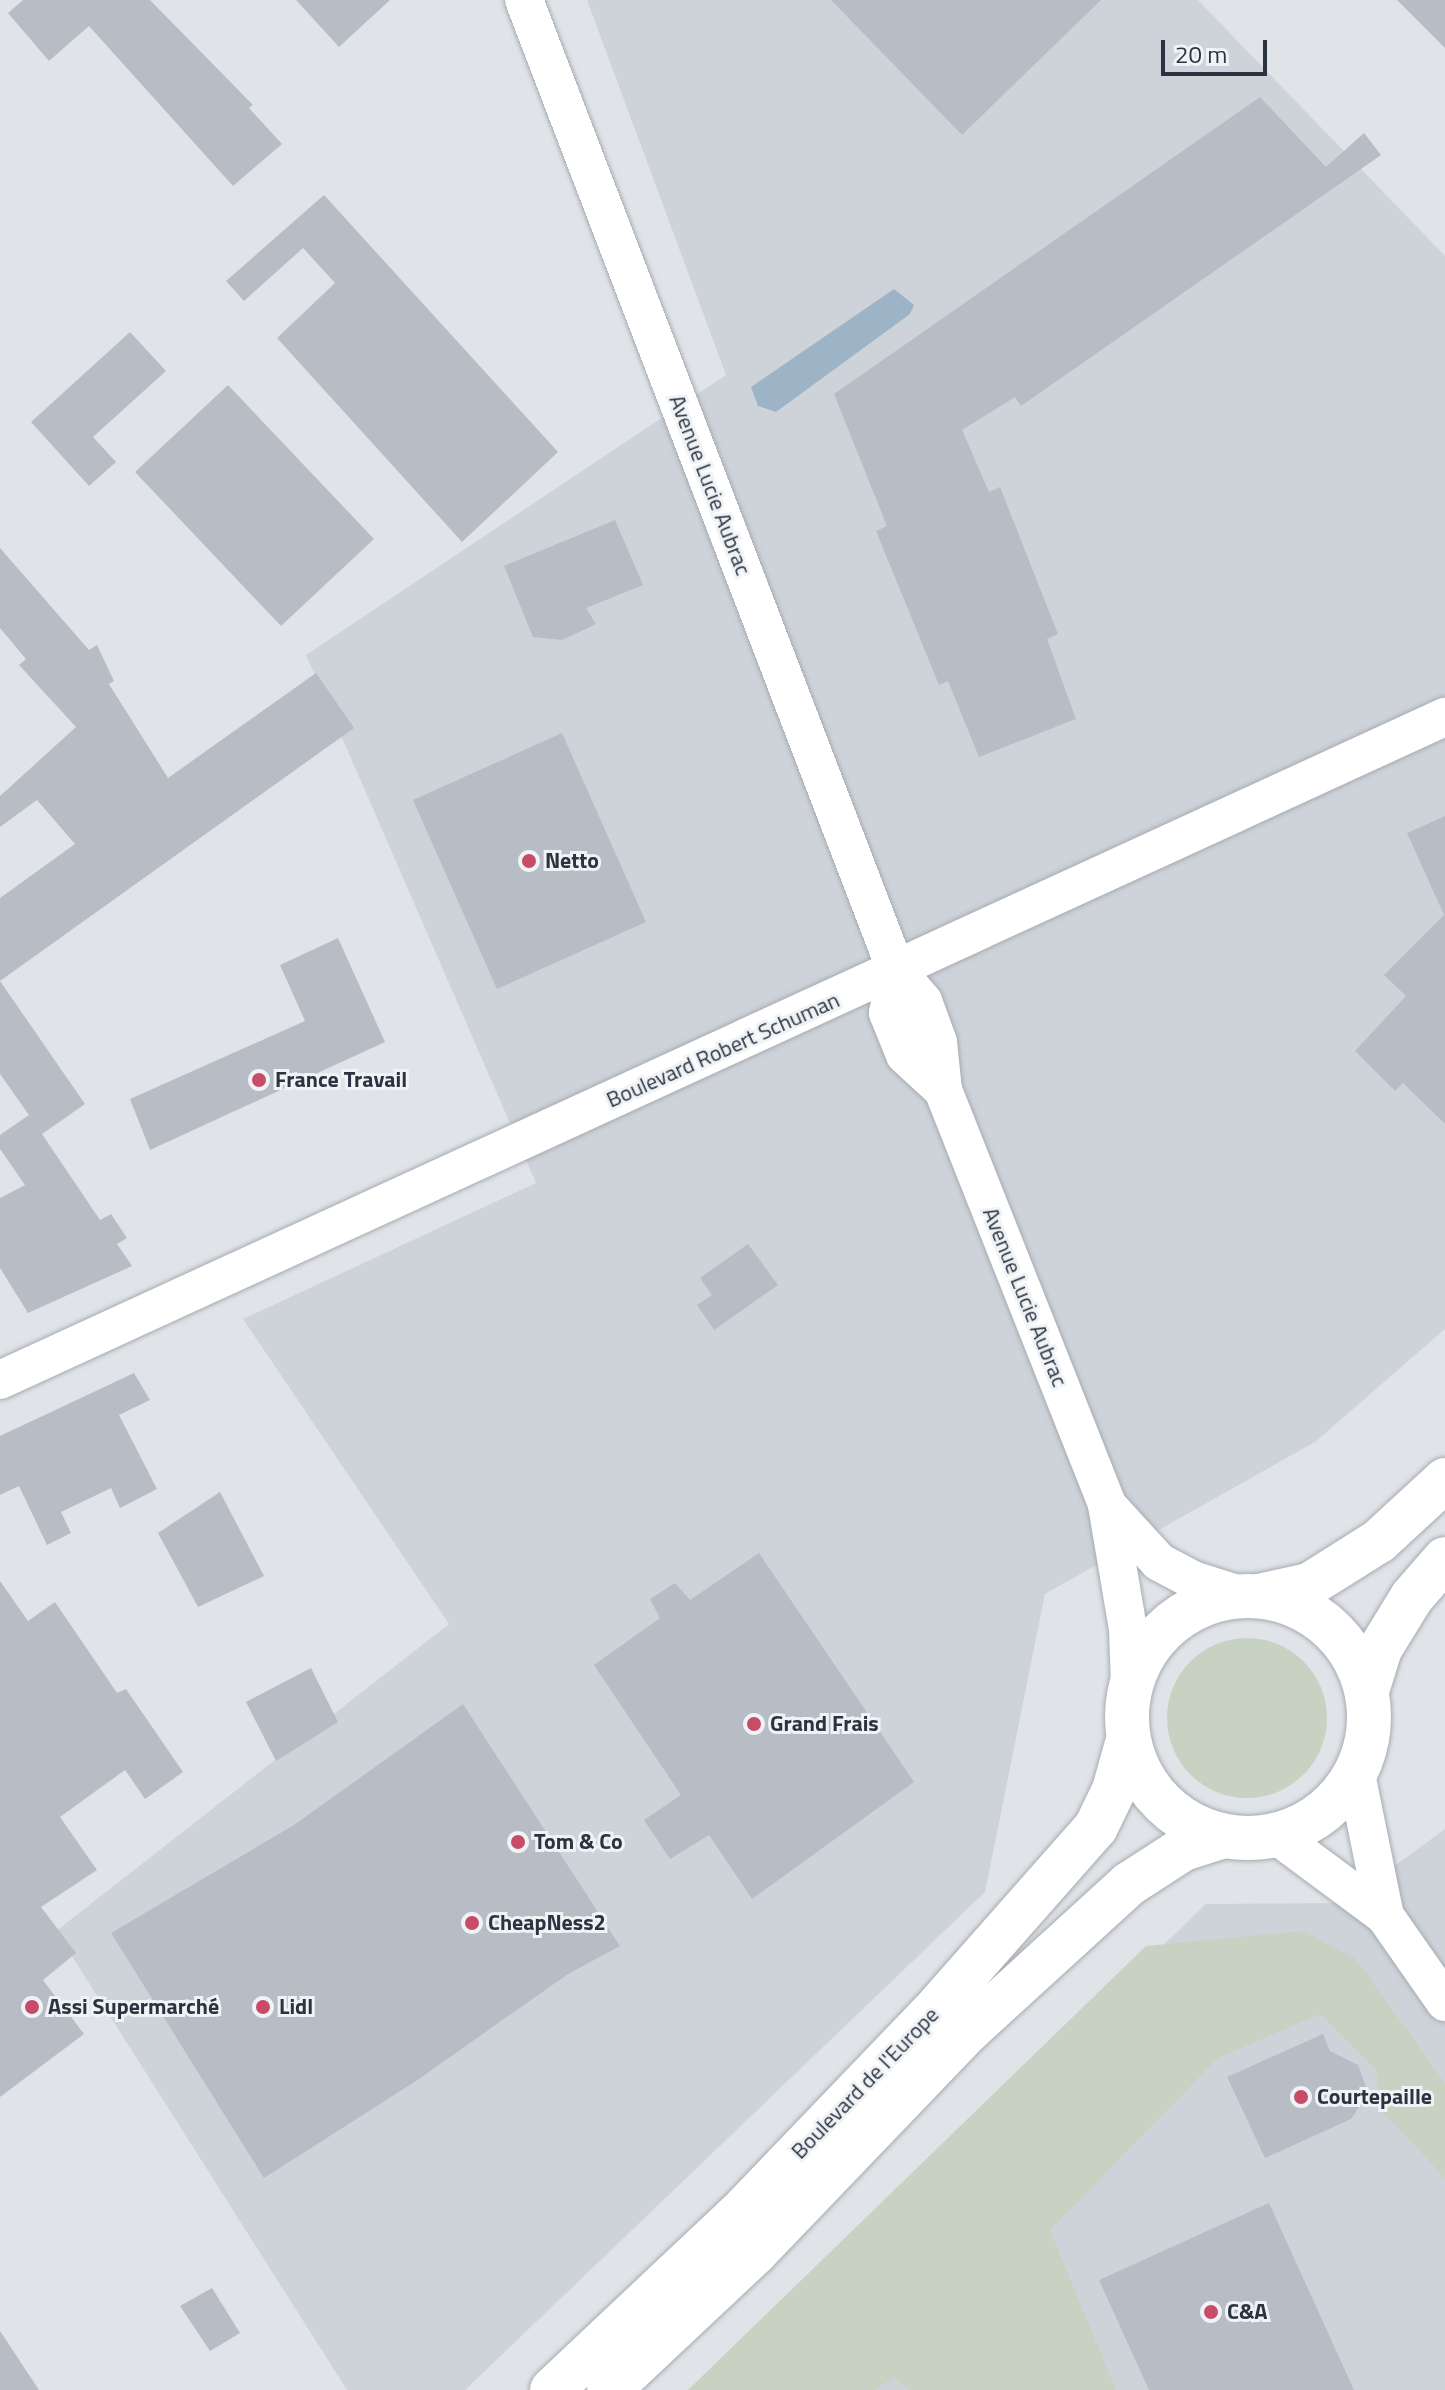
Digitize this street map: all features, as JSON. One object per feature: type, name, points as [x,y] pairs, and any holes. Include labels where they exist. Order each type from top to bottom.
[{"type":"main road","points":[[1251,1596],[1296,1606],[1328,1627],[1353,1656],[1367,1691],[1369,1734],[1356,1774],[1335,1802],[1308,1823],[1276,1835],[1224,1836],[1191,1824],[1162,1803],[1140,1774],[1128,1740],[1130,1685],[1146,1650],[1172,1622],[1206,1603],[1309,1585],[1379,1541],[1445,1480]]},
{"type":"main road","points":[[1367,1691],[1380,1649],[1412,1597],[1445,1559]]},
{"type":"main road","name":"Boulevard de l'Europe","points":[[552,2390],[738,2215],[940,2004],[1096,1827],[1114,1790],[1128,1740]]},
{"type":"main road","name":"Boulevard de l'Europe","points":[[609,2390],[755,2253],[968,2031],[1117,1894],[1183,1849],[1224,1836]]},
{"type":"street","name":"Avenue Lucie Aubrac","points":[[524,0],[896,970],[888,1013],[905,1055],[943,1090],[1107,1505],[1128,1629],[1130,1685]]},
{"type":"street","name":"Boulevard Robert Schuman","points":[[0,1380],[1445,717]]},
{"type":"street","name":"Avenue Lucie Aubrac","points":[[1107,1505],[1159,1562],[1193,1580],[1251,1596]]},
{"type":"street","points":[[1356,1774],[1385,1916]]},
{"type":"street","points":[[1276,1835],[1385,1916],[1445,2002]]},
{"type":"shaded area","points":[[587,0],[1198,0],[1445,256],[1445,1329],[1315,1442],[1045,1594],[985,1892],[465,2390],[347,2390],[56,1931],[449,1624],[243,1319],[536,1183],[306,655],[726,375]]},
{"type":"shaded area","points":[[1445,1829],[1445,2390],[702,2390],[1206,1904],[1344,1903]]},
{"type":"green space","points":[[1247,1638],[1278,1644],[1303,1662],[1321,1687],[1327,1718],[1321,1749],[1303,1774],[1278,1792],[1247,1798],[1216,1792],[1191,1774],[1173,1749],[1167,1718],[1173,1687],[1191,1662],[1216,1644]]},
{"type":"green space","points":[[1303,1931],[1356,1959],[1445,2083],[1445,2178],[1381,2110],[1376,2070],[1320,2014],[1218,2058],[1050,2230],[1116,2390],[910,2390],[894,2377],[875,2390],[688,2390],[1146,1946]]},
{"type":"water","points":[[894,289],[914,305],[910,314],[776,412],[758,406],[751,387]]},
{"type":"building","points":[[23,0],[150,0],[253,105],[249,108],[282,144],[233,186],[89,26],[49,61],[8,13]]},
{"type":"building","points":[[296,0],[390,0],[339,47]]},
{"type":"building","points":[[831,0],[1101,0],[962,135]]},
{"type":"building","points":[[1397,0],[1445,0],[1445,48]]},
{"type":"building","points":[[1260,97],[1326,167],[1364,133],[1381,155],[1021,406],[1015,397],[962,430],[989,492],[1000,487],[1058,634],[1047,639],[1076,719],[979,757],[948,681],[939,685],[876,531],[887,526],[834,394]]},
{"type":"building","points":[[324,195],[558,452],[462,542],[277,338],[335,283],[303,248],[244,301],[226,281]]},
{"type":"building","points":[[130,332],[166,371],[93,437],[116,462],[89,486],[31,422]]},
{"type":"building","points":[[228,385],[374,539],[281,626],[135,472]]},
{"type":"building","points":[[615,520],[643,585],[586,608],[596,624],[562,640],[533,637],[504,566]]},
{"type":"building","points":[[0,548],[89,650],[97,645],[114,681],[109,684],[168,778],[316,673],[354,728],[0,981],[0,898],[75,844],[37,800],[0,827],[0,796],[76,727],[19,665],[26,659],[0,628]]},
{"type":"building","name":"Netto","points":[[562,733],[646,922],[497,989],[413,800]]},
{"type":"building","points":[[1445,816],[1445,1124],[1403,1083],[1395,1091],[1355,1051],[1406,996],[1384,975],[1444,915],[1407,833]]},
{"type":"building","points":[[338,938],[385,1042],[150,1150],[130,1099],[305,1021],[280,965]]},
{"type":"building","points":[[0,981],[85,1104],[42,1134],[100,1220],[111,1214],[127,1238],[117,1244],[132,1266],[28,1313],[0,1268],[0,1198],[25,1185],[0,1149],[0,1135],[29,1115],[0,1074]]},
{"type":"building","points":[[748,1244],[778,1285],[714,1330],[697,1305],[712,1295],[700,1278]]},
{"type":"building","points":[[134,1373],[150,1400],[119,1415],[157,1489],[120,1508],[111,1488],[61,1512],[71,1533],[47,1545],[19,1486],[0,1495],[0,1436]]},
{"type":"building","points":[[220,1492],[264,1576],[198,1607],[158,1533]]},
{"type":"building","name":"Grand Frais","points":[[759,1553],[914,1782],[752,1899],[709,1835],[670,1859],[644,1820],[681,1795],[594,1665],[660,1618],[650,1599],[675,1583],[690,1600]]},
{"type":"building","points":[[0,1581],[28,1621],[55,1602],[117,1693],[126,1689],[183,1772],[145,1799],[125,1770],[60,1817],[97,1870],[41,1907],[76,1953],[43,1980],[84,2034],[0,2097]]},
{"type":"building","points":[[311,1668],[338,1722],[276,1761],[246,1702]]},
{"type":"building","points":[[463,1704],[620,1946],[568,1974],[416,2081],[264,2178],[111,1933],[294,1825]]},
{"type":"building","name":"Courtepaille","points":[[1323,2034],[1330,2051],[1358,2065],[1367,2090],[1364,2099],[1351,2119],[1265,2158],[1227,2077]]},
{"type":"building","points":[[1269,2203],[1354,2390],[1149,2390],[1099,2280]]},
{"type":"building","points":[[212,2288],[240,2333],[210,2351],[180,2306]]},
{"type":"building","points":[[0,2331],[39,2390],[0,2390]]},
{"type":"place","name":"Netto","points":[[529,861]]},
{"type":"place","name":"France Travail","points":[[259,1080]]},
{"type":"place","name":"Grand Frais","points":[[754,1724]]},
{"type":"place","name":"Tom & Co","points":[[518,1842]]},
{"type":"place","name":"CheapNess2","points":[[472,1923]]},
{"type":"place","name":"Assi Supermarché","points":[[32,2007]]},
{"type":"place","name":"Lidl","points":[[263,2007]]},
{"type":"place","name":"Courtepaille","points":[[1301,2097]]},
{"type":"place","name":"C&A","points":[[1211,2312]]}]
